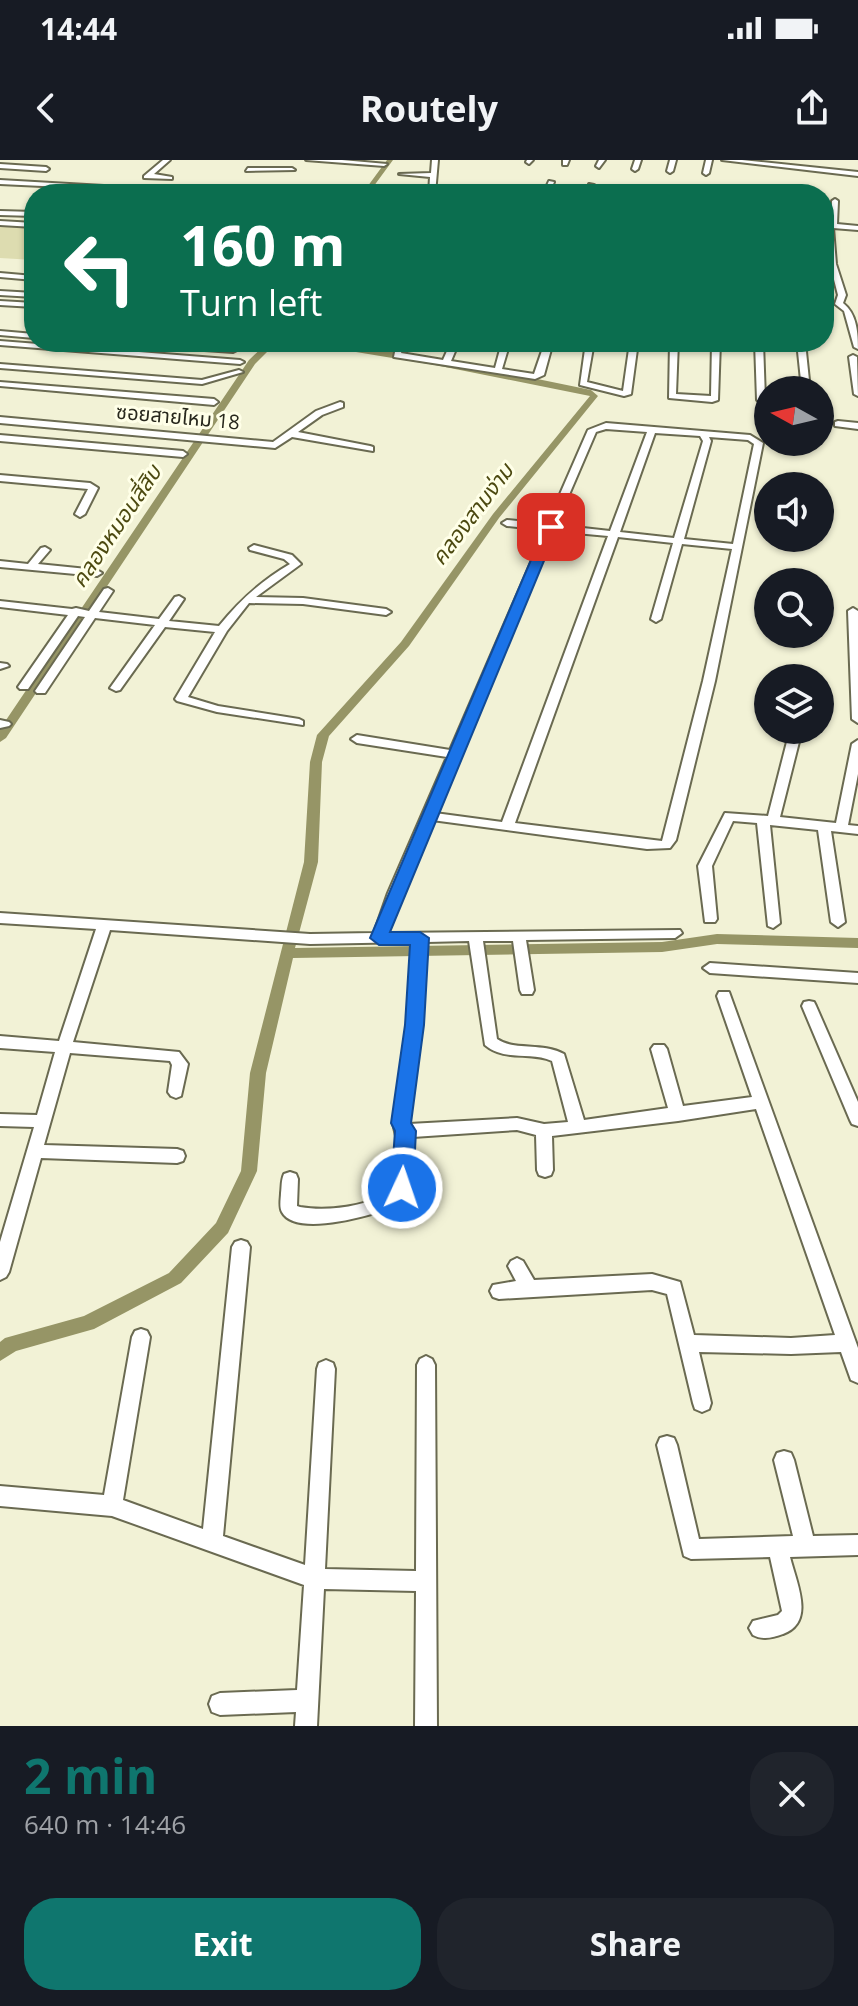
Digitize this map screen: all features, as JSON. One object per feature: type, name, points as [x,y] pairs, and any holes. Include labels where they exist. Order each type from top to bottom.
[{"type":"street","points":[[167,160],[147,176],[170,178]]},
{"type":"street","points":[[309,160],[384,164]]},
{"type":"street","points":[[433,184],[435,160]]},
{"type":"street","points":[[635,169],[638,160]]},
{"type":"street","points":[[670,171],[673,160]]},
{"type":"street","points":[[706,173],[709,160]]},
{"type":"street","points":[[725,160],[815,164],[854,174],[851,183]]},
{"type":"street","points":[[741,176],[743,161]]},
{"type":"street","points":[[778,179],[784,162]]},
{"type":"street","points":[[815,164],[815,181]]},
{"type":"street","points":[[0,166],[46,169]]},
{"type":"street","points":[[250,169],[292,170]]},
{"type":"street","points":[[402,174],[434,175]]},
{"type":"street","points":[[465,184],[467,177]]},
{"type":"street","points":[[507,184],[509,180]]},
{"type":"street","points":[[0,182],[41,184]]},
{"type":"street","points":[[834,205],[835,201]]},
{"type":"street","points":[[1,213],[15,203]]},
{"type":"street","points":[[1,213],[24,214]]},
{"type":"street","points":[[0,223],[24,224]]},
{"type":"street","points":[[834,226],[858,228]]},
{"type":"street","points":[[0,266],[24,267]]},
{"type":"street","points":[[834,267],[842,295],[839,304]]},
{"type":"street","points":[[0,275],[24,277]]},
{"type":"street","points":[[0,293],[24,294]]},
{"type":"street","points":[[0,303],[24,304]]},
{"type":"street","points":[[834,304],[847,310],[858,347]]},
{"type":"street","points":[[0,333],[24,335]]},
{"type":"street","points":[[0,343],[24,345]]},
{"type":"street","points":[[114,352],[240,362]]},
{"type":"street","points":[[397,352],[535,377],[540,375],[546,352]]},
{"type":"street","points":[[446,363],[451,352]]},
{"type":"street","points":[[498,371],[503,352]]},
{"type":"street","points":[[589,352],[585,385],[628,392],[633,352]]},
{"type":"street","points":[[674,352],[672,396],[714,399],[716,352]]},
{"type":"street","points":[[760,352],[762,376]]},
{"type":"street","points":[[802,352],[805,376]]},
{"type":"street","points":[[24,368],[33,358]]},
{"type":"street","points":[[65,371],[75,358]]},
{"type":"street","points":[[106,374],[116,362]]},
{"type":"street","points":[[855,363],[858,390]]},
{"type":"street","points":[[0,366],[190,381],[216,380],[228,373],[239,372]]},
{"type":"street","points":[[147,378],[157,366]]},
{"type":"street","points":[[190,381],[198,369]]},
{"type":"street","points":[[0,384],[214,402]]},
{"type":"street","name":"ซอยสายไหม 18","points":[[0,420],[275,445],[317,414],[340,405]]},
{"type":"street","points":[[838,424],[858,426]]},
{"type":"street","points":[[379,938],[429,816],[592,430],[606,426],[750,438],[759,443],[709,681],[670,840],[665,845],[647,845],[508,824],[429,816]]},
{"type":"street","points":[[508,824],[652,430]]},
{"type":"street","points":[[292,434],[370,449]]},
{"type":"street","points":[[656,619],[707,441],[704,436]]},
{"type":"street","points":[[0,438],[183,454]]},
{"type":"street","points":[[0,478],[90,486],[93,488],[80,514]]},
{"type":"street","points":[[507,523],[737,547]]},
{"type":"street","points":[[254,548],[288,557],[296,564],[271,579],[246,600],[222,630],[181,699],[217,709],[299,723]]},
{"type":"street","points":[[30,567],[45,550]]},
{"type":"street","points":[[0,564],[97,573]]},
{"type":"street","points":[[24,687],[86,612],[108,591]]},
{"type":"street","points":[[116,688],[179,599]]},
{"type":"street","points":[[246,600],[303,601],[386,612]]},
{"type":"street","points":[[0,604],[222,630]]},
{"type":"street","points":[[853,611],[858,719]]},
{"type":"street","points":[[41,691],[86,612]]},
{"type":"street","points":[[357,739],[455,755]]},
{"type":"street","points":[[773,923],[768,821],[792,744]]},
{"type":"street","points":[[841,828],[858,744]]},
{"type":"street","points":[[710,919],[705,866],[729,816],[858,830]]},
{"type":"street","points":[[824,826],[838,922]]},
{"type":"street","points":[[0,918],[310,939],[379,938],[419,947],[475,939],[520,944],[675,933]]},
{"type":"street","points":[[0,1272],[65,1045],[105,924]]},
{"type":"street","points":[[475,939],[490,1041],[499,1048],[549,1052],[559,1058],[578,1128]]},
{"type":"street","points":[[520,944],[527,990]]},
{"type":"street","points":[[290,1179],[289,1209],[300,1216],[360,1211],[386,1205],[397,1198],[402,1188],[405,1131],[401,1123],[414,1025],[419,947]]},
{"type":"street","points":[[710,968],[858,978]]},
{"type":"street","points":[[724,996],[858,1374]]},
{"type":"street","points":[[809,1006],[858,1120]]},
{"type":"street","points":[[0,1042],[174,1056],[180,1064],[176,1092]]},
{"type":"street","points":[[659,1049],[678,1115]]},
{"type":"street","points":[[405,1131],[517,1124],[544,1130],[578,1128],[760,1102]]},
{"type":"street","points":[[0,1120],[43,1121]]},
{"type":"street","points":[[544,1130],[545,1170]]},
{"type":"street","points":[[35,1151],[177,1156]]},
{"type":"street","points":[[212,1543],[241,1247]]},
{"type":"street","points":[[517,1266],[529,1288]]},
{"type":"street","points":[[499,1291],[668,1284],[676,1294],[702,1403]]},
{"type":"street","points":[[112,1506],[141,1337]]},
{"type":"street","points":[[688,1343],[791,1346],[847,1343]]},
{"type":"street","points":[[426,1365],[426,1726]]},
{"type":"street","points":[[306,1726],[326,1369]]},
{"type":"street","points":[[667,1445],[691,1549],[858,1545]]},
{"type":"street","points":[[784,1460],[806,1547]]},
{"type":"street","points":[[0,1496],[112,1506],[314,1579],[426,1581]]},
{"type":"street","points":[[760,1628],[785,1624],[791,1619],[793,1611],[778,1548]]},
{"type":"street","points":[[220,1704],[307,1701]]},
{"type":"green space","points":[[0,222],[24,223],[24,259],[0,258]]},
{"type":"waterway","name":"คลองหมอนสี่สิบ","points":[[372,184],[390,160]]},
{"type":"waterway","name":"คลองหมอนสี่สิบ","points":[[0,738],[252,362],[262,352]]},
{"type":"waterway","name":"คลองสามง่าม","points":[[288,949],[311,862],[316,762],[323,735],[405,644],[496,516],[594,396],[591,392],[369,352]]},
{"type":"waterway","name":"คลองสามง่าม","points":[[0,1353],[11,1344],[88,1323],[175,1278],[222,1228],[249,1171],[258,1073],[287,953],[662,947],[717,939],[858,943]]},
{"type":"route","points":[[402,1188],[405,1131],[401,1123],[414,1025],[420,938],[379,938],[395,893],[551,527]]}]
